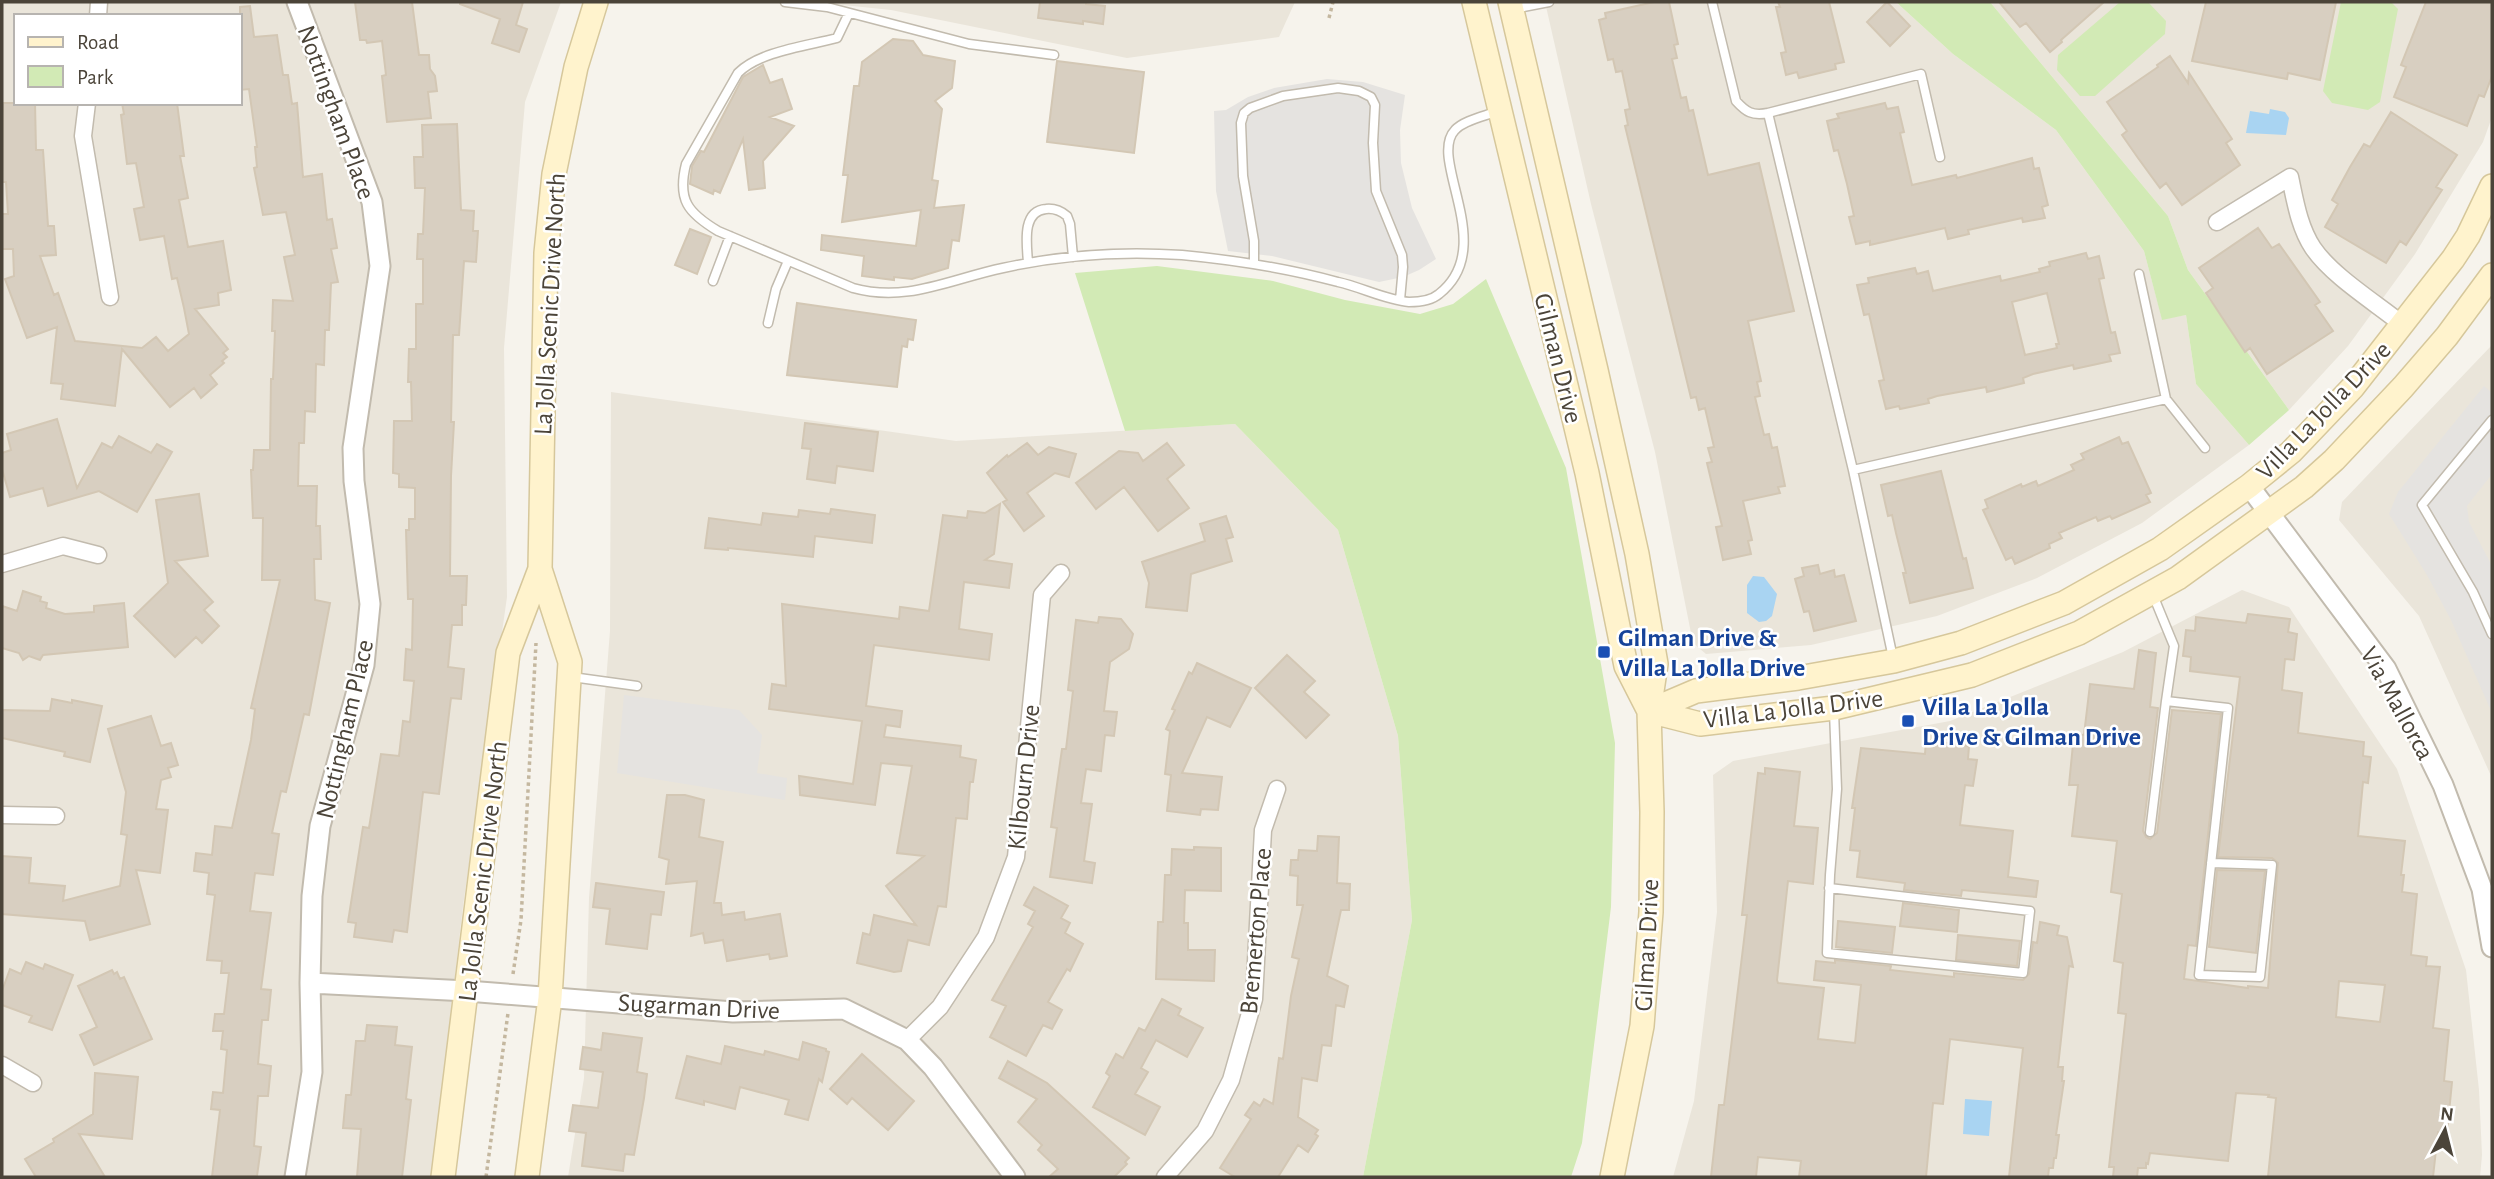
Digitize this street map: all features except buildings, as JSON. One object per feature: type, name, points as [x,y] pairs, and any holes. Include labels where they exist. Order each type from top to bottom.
[{"type":"main road","name":"La Jolla Scenic Drive North","points":[[527,1177],[550,998],[570,662],[540,569],[546,253],[554,174],[576,68],[596,2]]},
{"type":"main road","name":"Gilman Drive","points":[[1474,2],[1587,473],[1626,666],[1649,711]]},
{"type":"main road","name":"Gilman Drive","points":[[1511,6],[1637,554],[1656,664],[1649,711],[1652,812],[1650,925],[1642,1026],[1612,1177]]},
{"type":"main road","name":"Villa La Jolla Drive","points":[[1649,711],[1696,691],[1798,678],[1894,661],[1961,643],[2064,603],[2160,549],[2249,486],[2291,452],[2344,396],[2403,325],[2468,236],[2492,186]]},
{"type":"main road","name":"Villa La Jolla Drive","points":[[1649,711],[1700,724],[1834,708],[1972,675],[2079,633],[2178,578],[2304,487],[2334,460],[2403,387],[2447,336],[2492,275]]},
{"type":"main road","name":"La Jolla Scenic Drive North","points":[[443,1177],[508,653],[540,569]]},
{"type":"street","name":"Nottingham Place","points":[[295,1177],[312,1072],[312,896],[320,826],[365,666],[370,604],[354,481],[353,448],[380,266],[372,202],[297,2]]},
{"type":"street","points":[[87,105],[83,136],[110,297]]},
{"type":"street","points":[[2217,222],[2290,177],[2300,220],[2312,247],[2328,266],[2403,325]]},
{"type":"street","name":"Via Mallorca","points":[[2249,486],[2386,669],[2443,785],[2489,891],[2492,947]]},
{"type":"street","points":[[2,564],[64,546],[98,555]]},
{"type":"street","name":"Kilbourn Drive","points":[[907,1040],[940,1007],[986,937],[1016,857],[1042,595],[1061,573]]},
{"type":"street","name":"Bremerton Place","points":[[1165,1177],[1205,1131],[1231,1080],[1254,999],[1263,830],[1278,789]]},
{"type":"street","points":[[2,815],[56,816]]},
{"type":"street","name":"Sugarman Drive","points":[[310,983],[467,991],[733,1012],[845,1009],[907,1040],[933,1067],[1015,1177]]},
{"type":"street","points":[[2,1065],[33,1083]]},
{"type":"lane","points":[[785,2],[827,7],[969,44],[1054,55]]},
{"type":"lane","points":[[1511,6],[1549,2]]},
{"type":"lane","points":[[1712,2],[1736,100],[1745,111],[1755,115],[1768,113],[1922,74],[1940,158]]},
{"type":"lane","points":[[849,13],[837,38],[762,58],[747,64],[738,73],[686,164],[682,194],[688,208],[699,220],[788,261],[874,294],[893,295],[1028,263],[1073,257],[1173,255],[1254,263],[1340,282],[1401,300],[1425,300],[1438,295],[1457,272],[1463,259],[1463,228],[1449,154],[1451,136],[1455,129],[1499,111]]},
{"type":"lane","points":[[1254,263],[1254,242],[1241,147],[1241,123],[1244,113],[1251,108],[1296,93],[1338,88],[1359,91],[1371,96],[1376,105],[1373,143],[1376,191],[1402,255],[1401,300]]},
{"type":"lane","points":[[1768,113],[1853,470],[1894,661]]},
{"type":"lane","points":[[1028,263],[1028,225],[1033,214],[1051,208],[1067,216],[1073,257]]},
{"type":"lane","points":[[713,281],[730,236]]},
{"type":"lane","points":[[768,323],[776,289],[788,261]]},
{"type":"lane","points":[[2139,274],[2166,399],[2205,448]]},
{"type":"lane","points":[[1853,470],[2166,399]]},
{"type":"lane","points":[[2492,420],[2422,505],[2473,592],[2492,634]]},
{"type":"lane","points":[[2150,832],[2174,646],[2152,592]]},
{"type":"lane","points":[[569,677],[637,686]]},
{"type":"lane","points":[[2166,701],[2228,708],[2211,863],[2199,975],[2260,977],[2272,864],[2211,863]]},
{"type":"lane","points":[[1829,888],[2030,911],[2023,973],[1827,953],[1829,888],[1837,789],[1834,708]]},
{"type":"path","points":[[1329,18],[1333,2]]},
{"type":"path","points":[[515,965],[520,920],[536,636]]},
{"type":"path","points":[[486,1177],[508,1012]]},
{"type":"shaded area","points":[[2,2],[561,2],[525,102],[504,348],[507,597],[463,906],[432,1177],[2,1177]]},
{"type":"shaded area","points":[[815,2],[1295,2],[1279,37],[1127,58],[891,10]]},
{"type":"shaded area","points":[[1545,2],[1896,2],[1953,54],[2056,130],[2144,251],[2162,319],[2186,315],[2196,384],[2249,445],[2142,523],[2037,578],[1937,616],[1811,645],[1706,654],[1693,643],[1655,452],[1591,204]]},
{"type":"shaded area","points":[[1990,2],[2492,2],[2492,117],[2483,142],[2415,254],[2348,346],[2289,410],[2188,270],[2168,216]]},
{"type":"shaded area","points":[[1327,79],[1363,82],[1405,95],[1400,130],[1401,163],[1412,208],[1436,259],[1403,277],[1379,282],[1272,256],[1228,251],[1216,191],[1214,111],[1226,110],[1248,97],[1274,88]]},
{"type":"shaded area","points":[[2492,345],[2492,778],[2419,616],[2339,520],[2342,502]]},
{"type":"shaded area","points":[[2484,386],[2492,393],[2492,474],[2467,506],[2469,522],[2492,566],[2492,713],[2451,620],[2389,514],[2398,492]]},
{"type":"shaded area","points":[[611,392],[956,441],[1235,424],[1338,530],[1398,736],[1412,920],[1363,1177],[568,1177],[584,1078],[589,898],[610,631]]},
{"type":"shaded area","points":[[2242,590],[2289,607],[2397,769],[2466,970],[2479,1090],[2482,1155],[2480,1177],[1673,1177],[1694,1101],[1717,912],[1713,775],[1733,761],[1950,721],[2123,652]]},
{"type":"shaded area","points":[[624,695],[739,710],[762,735],[757,773],[787,778],[785,800],[617,773]]},
{"type":"green space","points":[[1896,2],[1990,2],[2168,216],[2188,270],[2289,410],[2249,445],[2196,384],[2186,315],[2162,320],[2144,251],[2056,130],[1953,54]]},
{"type":"green space","points":[[2120,2],[2148,2],[2166,21],[2165,34],[2095,96],[2080,96],[2057,70],[2058,55]]},
{"type":"green space","points":[[2341,2],[2391,2],[2398,9],[2380,102],[2368,110],[2332,103],[2323,91]]},
{"type":"green space","points":[[1157,266],[1273,281],[1345,300],[1420,314],[1453,304],[1486,279],[1566,468],[1615,743],[1611,907],[1582,1143],[1571,1177],[1363,1177],[1412,920],[1398,736],[1338,530],[1235,424],[1125,431],[1075,273]]},
{"type":"water","points":[[2270,109],[2285,112],[2289,118],[2286,135],[2246,133],[2250,111],[2269,114]]},
{"type":"water","points":[[1753,576],[1764,577],[1777,594],[1772,616],[1766,621],[1759,622],[1747,613],[1747,585]]},
{"type":"water","points":[[1965,1099],[1992,1101],[1989,1136],[1963,1134]]},
{"type":"place","name":"Gilman Drive & Villa La Jolla Drive","points":[[1604,652]]},
{"type":"place","name":"Villa La Jolla Drive & Gilman Drive","points":[[1908,721]]}]
